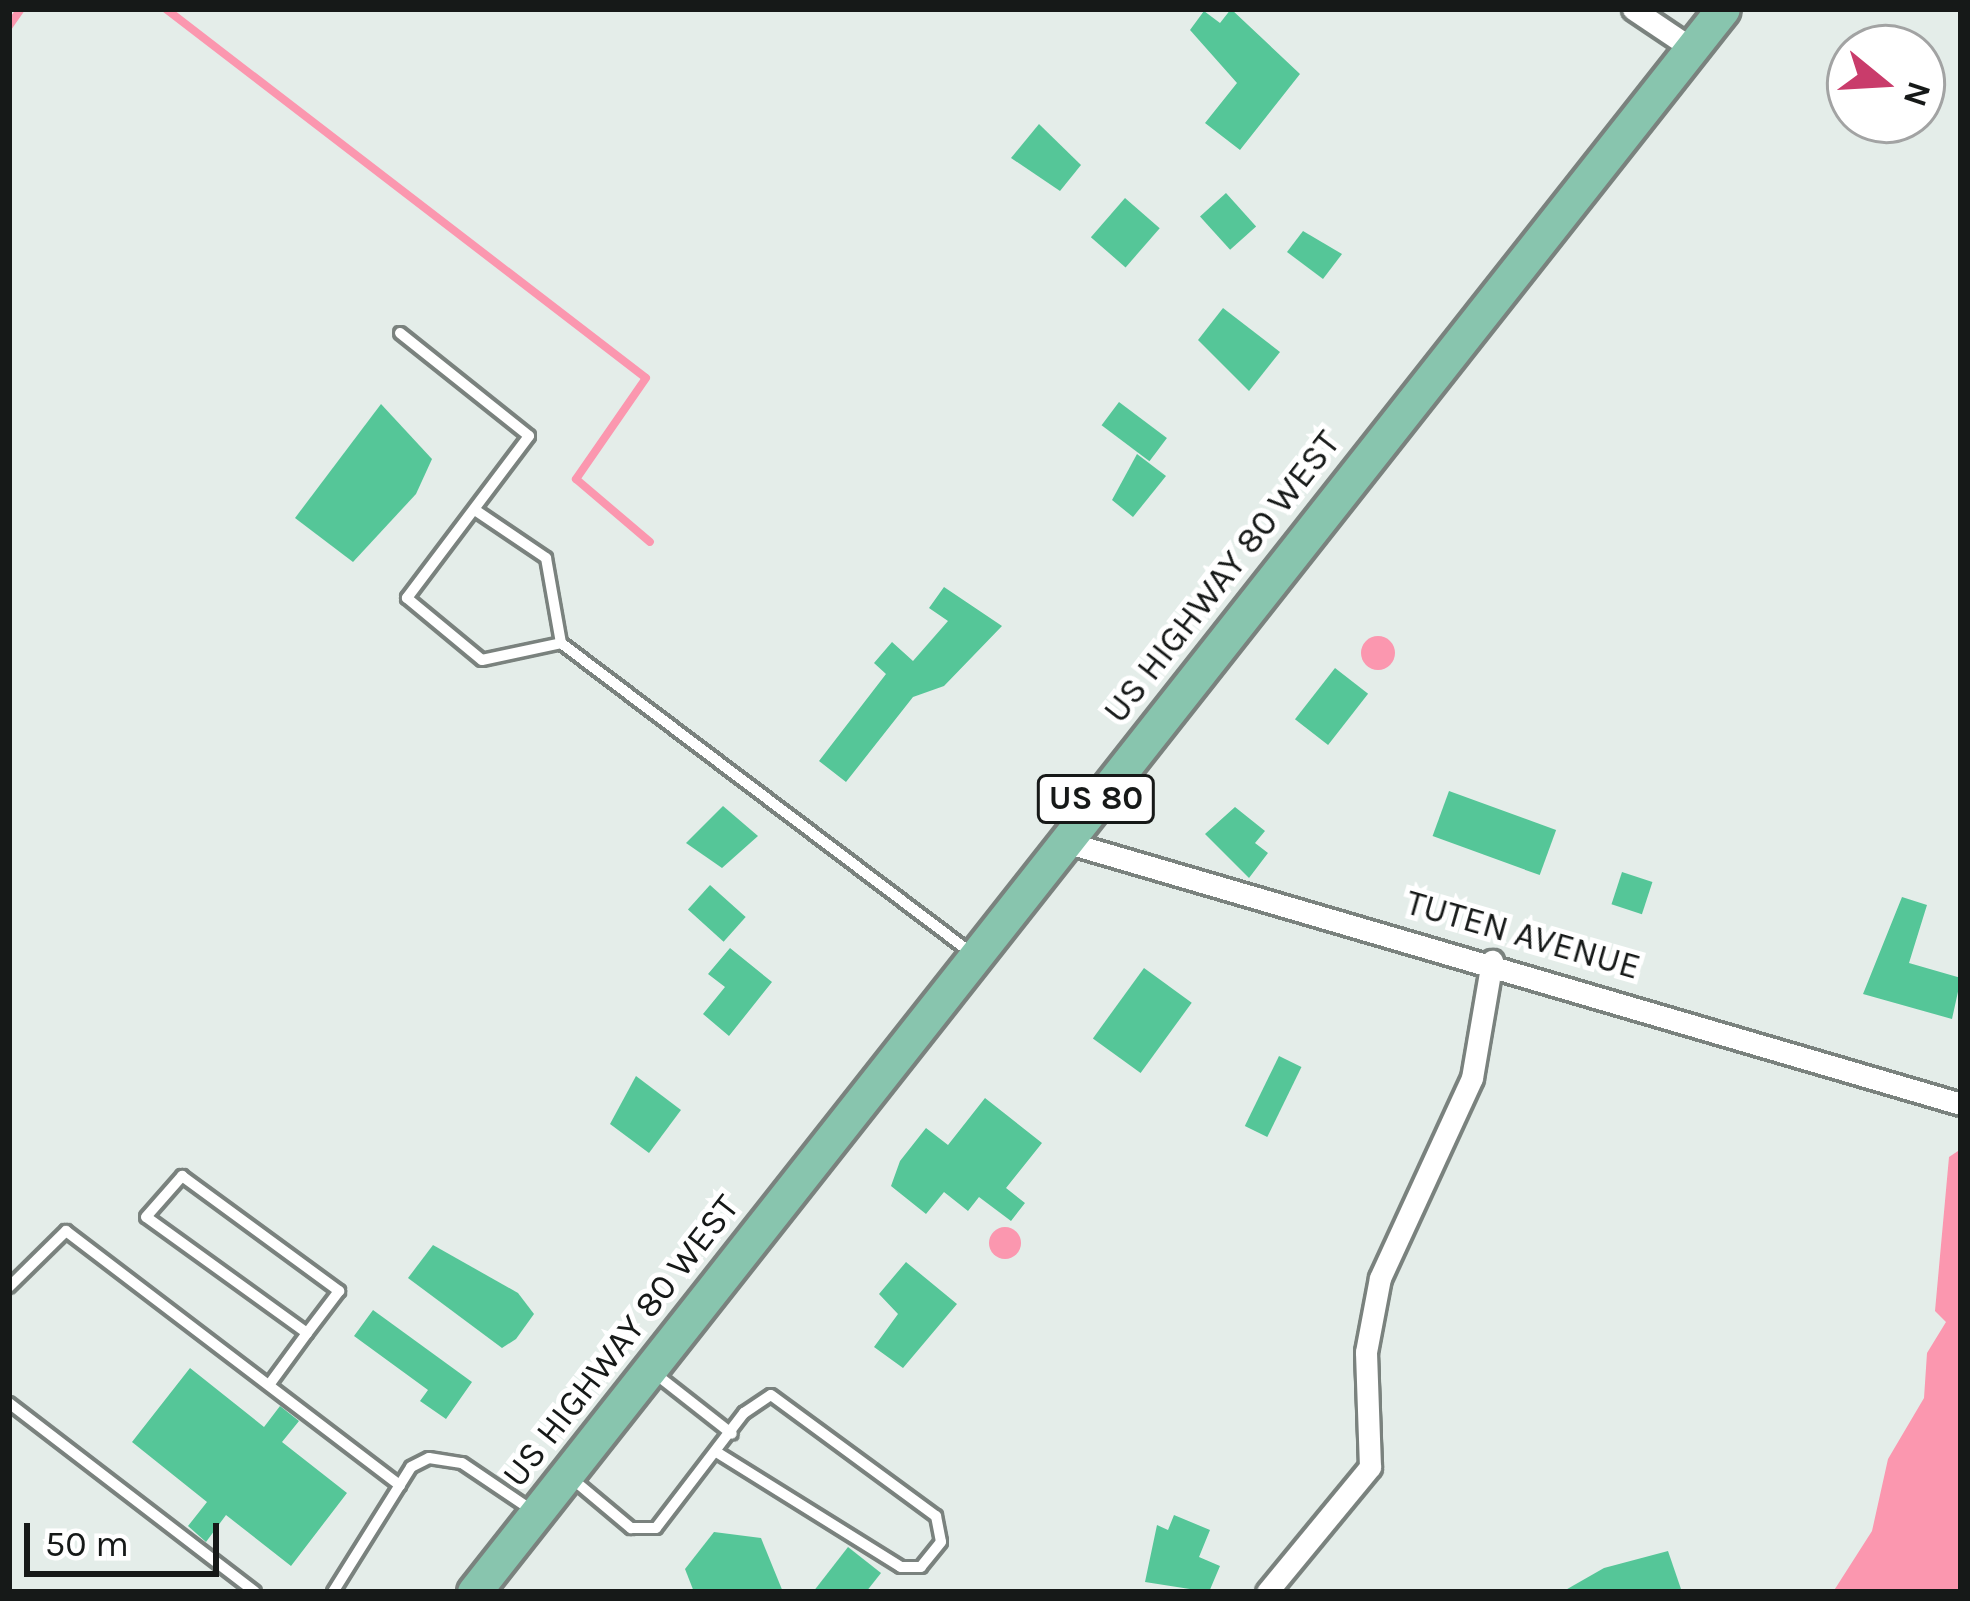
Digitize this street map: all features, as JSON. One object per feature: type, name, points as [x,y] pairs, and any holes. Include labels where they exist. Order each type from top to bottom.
[{"type":"main road","name":"US HIGHWAY 80 WEST","points":[[474,1592],[972,954],[1723,9]]},
{"type":"street","points":[[1634,9],[1690,48]]},
{"type":"street","name":"TUTEN AVENUE","points":[[1062,842],[1492,961],[1961,1104]]},
{"type":"street","points":[[1267,1592],[1370,1467],[1366,1352],[1380,1278],[1472,1078],[1492,961]]},
{"type":"lane","points":[[400,333],[530,436],[407,598],[482,660],[561,643]]},
{"type":"lane","points":[[475,510],[546,558],[561,643],[972,954]]},
{"type":"lane","points":[[269,1385],[307,1334],[339,1291],[182,1175],[146,1216],[307,1334]]},
{"type":"lane","points":[[9,1287],[66,1231],[400,1485]]},
{"type":"lane","points":[[650,1370],[732,1434]]},
{"type":"lane","points":[[568,1474],[644,1532],[771,1395],[936,1516],[941,1542],[921,1567],[901,1567],[718,1453]]},
{"type":"lane","points":[[9,1403],[255,1592]]},
{"type":"lane","points":[[333,1592],[411,1467],[449,1459],[536,1513]]},
{"type":"shaded area","points":[[1378,636],[1390,641],[1395,653],[1390,665],[1378,670],[1366,665],[1361,653],[1366,641]]},
{"type":"shaded area","points":[[1961,1149],[1961,1592],[1833,1592],[1872,1531],[1888,1459],[1924,1398],[1927,1353],[1946,1322],[1935,1311],[1949,1157]]},
{"type":"shaded area","points":[[1005,1227],[1017,1231],[1021,1243],[1017,1255],[1005,1259],[993,1255],[989,1243],[993,1231]]},
{"type":"building","points":[[1231,9],[1300,74],[1240,150],[1205,123],[1237,83],[1190,30],[1204,11],[1220,23]]},
{"type":"building","points":[[1039,124],[1081,165],[1060,191],[1011,158]]},
{"type":"building","points":[[1226,193],[1256,226],[1230,250],[1200,216]]},
{"type":"building","points":[[1125,198],[1160,228],[1126,267],[1091,237]]},
{"type":"building","points":[[1303,231],[1342,254],[1323,279],[1287,252]]},
{"type":"building","points":[[1223,308],[1280,352],[1249,391],[1198,340]]},
{"type":"building","points":[[1119,402],[1167,438],[1149,461],[1102,425]]},
{"type":"building","points":[[381,404],[432,459],[416,494],[353,562],[295,518]]},
{"type":"building","points":[[1137,454],[1166,476],[1133,517],[1112,500]]},
{"type":"building","points":[[944,587],[1002,626],[944,686],[913,697],[846,782],[819,761],[886,674],[874,663],[892,642],[913,661],[948,621],[929,608]]},
{"type":"building","points":[[1335,668],[1368,694],[1328,745],[1295,719]]},
{"type":"building","points":[[1449,791],[1556,830],[1540,875],[1433,836]]},
{"type":"building","points":[[723,806],[758,836],[722,868],[686,843]]},
{"type":"building","points":[[1235,807],[1265,831],[1255,843],[1268,853],[1249,878],[1205,834]]},
{"type":"building","points":[[1622,872],[1652,882],[1642,914],[1611,904]]},
{"type":"building","points":[[710,885],[746,917],[724,942],[688,910]]},
{"type":"building","points":[[1902,897],[1927,905],[1909,963],[1961,978],[1952,1019],[1863,994]]},
{"type":"building","points":[[730,948],[772,982],[729,1036],[703,1014],[725,987],[708,974]]},
{"type":"building","points":[[1144,968],[1192,1003],[1141,1073],[1093,1038]]},
{"type":"building","points":[[1279,1056],[1301,1067],[1267,1137],[1245,1126]]},
{"type":"building","points":[[636,1076],[681,1110],[649,1153],[610,1124]]},
{"type":"building","points":[[985,1098],[1042,1143],[1006,1188],[1025,1203],[1011,1221],[979,1197],[968,1211],[944,1192],[926,1214],[891,1186],[900,1161],[926,1128],[948,1145]]},
{"type":"building","points":[[433,1245],[518,1293],[534,1314],[516,1339],[502,1348],[408,1278]]},
{"type":"building","points":[[906,1262],[957,1304],[903,1368],[874,1347],[898,1314],[879,1294]]},
{"type":"building","points":[[373,1310],[472,1382],[446,1419],[420,1401],[428,1390],[354,1336]]},
{"type":"building","points":[[190,1368],[264,1427],[280,1406],[299,1421],[282,1442],[347,1493],[291,1566],[226,1515],[206,1542],[188,1526],[207,1502],[132,1442]]},
{"type":"building","points":[[1174,1515],[1210,1530],[1199,1557],[1220,1566],[1209,1592],[1145,1582],[1157,1525],[1168,1530]]},
{"type":"building","points":[[714,1532],[761,1538],[783,1592],[694,1592],[685,1569]]},
{"type":"building","points":[[848,1547],[881,1573],[866,1592],[813,1592]]},
{"type":"building","points":[[1668,1551],[1682,1592],[1562,1592],[1604,1568]]},
{"type":"waterway","points":[[9,26],[21,9]]},
{"type":"waterway","points":[[166,9],[646,378],[576,479],[650,542]]}]
